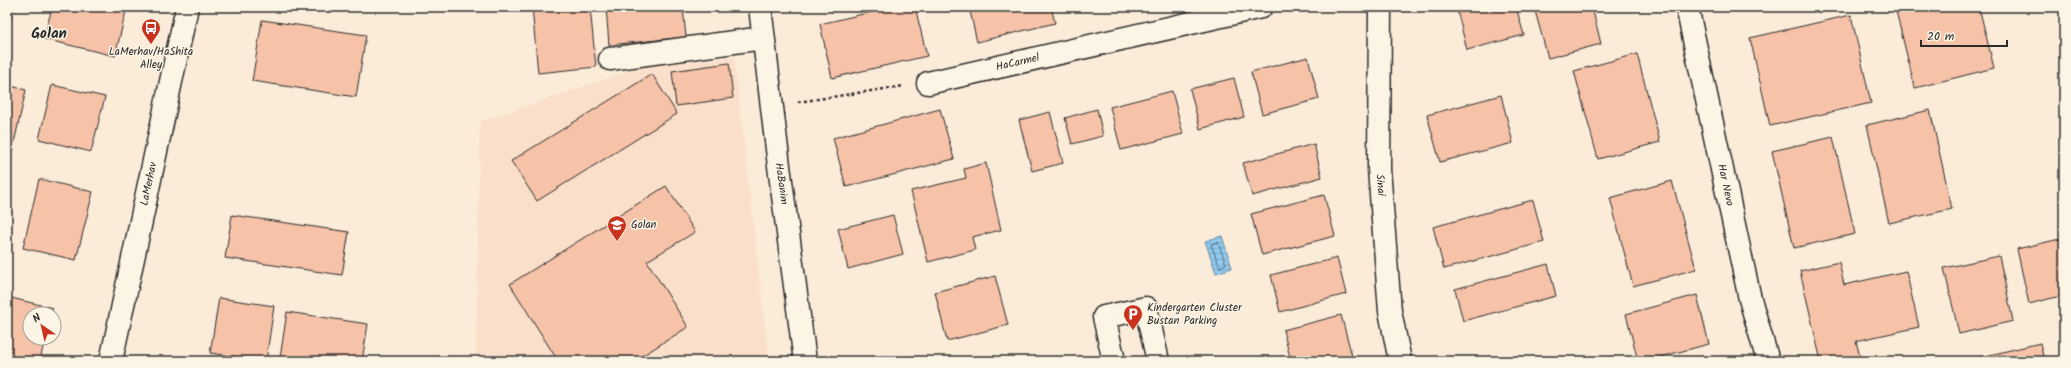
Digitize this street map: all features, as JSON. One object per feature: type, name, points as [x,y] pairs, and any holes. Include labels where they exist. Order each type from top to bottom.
[{"type":"street","name":"LaMerhav","points":[[111,361],[187,7]]},
{"type":"street","name":"HaBanim","points":[[760,7],[805,361]]},
{"type":"street","name":"HaCarmel","points":[[928,83],[1261,7]]},
{"type":"street","name":"Sinai","points":[[1380,7],[1379,169],[1390,311],[1400,361]]},
{"type":"street","name":"Har Nevo","points":[[1687,7],[1750,299],[1768,361]]},
{"type":"street","points":[[610,59],[764,38]]},
{"type":"street","points":[[1114,361],[1104,317],[1146,308],[1158,361]]},
{"type":"path","points":[[772,106],[928,83]]},
{"type":"shaded area","name":"Golan","points":[[734,57],[769,361],[476,361],[480,122],[644,66]]},
{"type":"water","points":[[1222,236],[1232,268],[1216,273],[1205,241]]},
{"type":"building","points":[[52,7],[127,7],[115,56],[44,39]]},
{"type":"building","points":[[532,7],[590,7],[596,67],[538,73]]},
{"type":"building","points":[[606,7],[683,7],[686,37],[609,45]]},
{"type":"building","points":[[893,7],[915,7],[927,56],[832,78],[820,24]]},
{"type":"building","points":[[969,7],[1051,7],[1055,23],[977,42]]},
{"type":"building","points":[[1468,7],[1516,7],[1524,35],[1467,50],[1457,10]]},
{"type":"building","points":[[1534,7],[1592,7],[1601,44],[1548,58]]},
{"type":"building","points":[[1895,7],[1979,7],[1994,68],[1915,88]]},
{"type":"building","points":[[7,8],[13,9],[7,44]]},
{"type":"building","points":[[1851,15],[1871,103],[1770,126],[1750,38]]},
{"type":"building","points":[[262,20],[366,35],[356,97],[252,81]]},
{"type":"building","points":[[1637,54],[1660,142],[1598,159],[1574,71]]},
{"type":"building","points":[[1308,57],[1319,99],[1262,114],[1251,72]]},
{"type":"building","points":[[729,63],[733,98],[676,106],[672,71]]},
{"type":"building","points":[[652,74],[677,114],[537,201],[511,161]]},
{"type":"building","points":[[1234,78],[1244,117],[1200,129],[1190,89]]},
{"type":"building","points":[[7,85],[26,90],[11,156],[7,155]]},
{"type":"building","points":[[52,85],[105,97],[91,152],[39,139]]},
{"type":"building","points":[[1172,91],[1183,134],[1121,150],[1110,107]]},
{"type":"building","points":[[1501,95],[1513,143],[1440,162],[1427,115]]},
{"type":"building","points":[[940,109],[954,159],[846,187],[833,138]]},
{"type":"building","points":[[1097,109],[1103,136],[1072,144],[1065,118]]},
{"type":"building","points":[[1930,110],[1952,209],[1889,223],[1867,125]]},
{"type":"building","points":[[1050,112],[1063,163],[1032,171],[1019,120]]},
{"type":"building","points":[[1833,137],[1855,234],[1794,248],[1772,151]]},
{"type":"building","points":[[1314,144],[1322,177],[1252,196],[1243,163]]},
{"type":"building","points":[[986,163],[1001,230],[972,237],[975,250],[928,262],[911,191],[966,178],[964,169]]},
{"type":"building","points":[[39,179],[93,192],[76,260],[23,248]]},
{"type":"building","points":[[1672,181],[1696,269],[1633,286],[1610,198]]},
{"type":"building","points":[[666,186],[695,232],[647,261],[688,327],[634,361],[558,361],[510,284]]},
{"type":"building","points":[[1324,195],[1335,236],[1262,255],[1251,214]]},
{"type":"building","points":[[1533,200],[1544,242],[1444,269],[1433,227]]},
{"type":"building","points":[[232,215],[349,232],[342,275],[225,258]]},
{"type":"building","points":[[893,215],[903,254],[848,269],[838,229]]},
{"type":"building","points":[[2064,238],[2064,295],[2029,304],[2017,249]]},
{"type":"building","points":[[1999,256],[2013,321],[1959,334],[1944,268]]},
{"type":"building","points":[[1337,258],[1346,294],[1280,312],[1271,275]]},
{"type":"building","points":[[1839,262],[1844,285],[1906,271],[1919,327],[1856,341],[1861,361],[1821,361],[1800,271]]},
{"type":"building","points":[[1548,264],[1556,296],[1463,321],[1455,289]]},
{"type":"building","points":[[995,276],[1008,325],[947,341],[935,292]]},
{"type":"building","points":[[1697,295],[1709,344],[1645,361],[1638,361],[1626,314]]},
{"type":"building","points":[[7,297],[45,306],[22,306],[22,346],[43,346],[40,361],[7,356]]},
{"type":"building","points":[[219,298],[274,306],[266,361],[210,353]]},
{"type":"building","points":[[287,312],[368,324],[362,361],[300,361],[280,358]]},
{"type":"building","points":[[1341,315],[1352,356],[1332,361],[1291,361],[1283,330]]},
{"type":"building","points":[[2040,343],[2044,361],[1973,361],[1973,359]]},
{"type":"place","name":"LaMerhav/HaShita Alley","points":[[151,45]]},
{"type":"place","name":"Golan","points":[[617,242]]},
{"type":"place","name":"Kindergarten Cluster Bustan Parking","points":[[1133,331]]},
{"type":"district","name":"Golan","points":[[49,34]]}]
